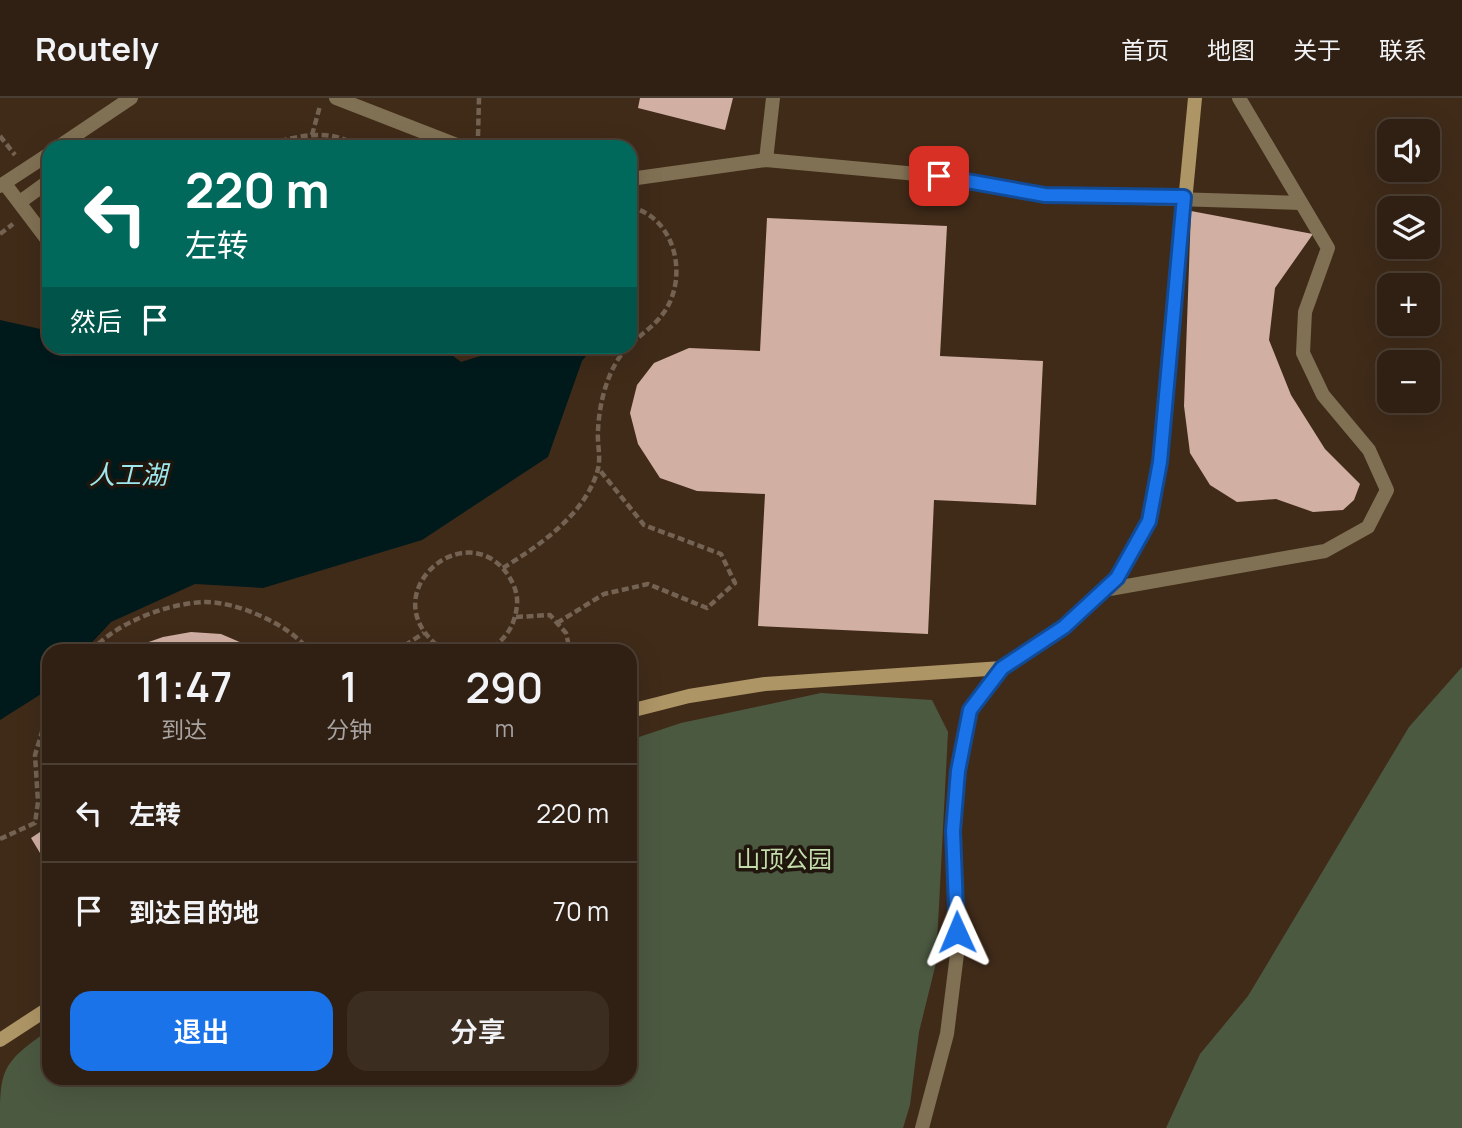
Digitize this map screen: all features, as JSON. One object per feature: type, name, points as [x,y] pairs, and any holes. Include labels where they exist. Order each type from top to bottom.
[{"type":"street","points":[[68,140],[131,98]]},
{"type":"street","points":[[337,98],[444,140]]},
{"type":"street","points":[[766,160],[773,98]]},
{"type":"street","points":[[922,1128],[947,1034],[957,954],[953,831],[958,771],[970,710],[1002,668],[1064,627],[1117,578],[1149,521],[1160,462],[1195,98]]},
{"type":"street","points":[[1104,590],[1325,551],[1368,527],[1387,490],[1369,450],[1323,395],[1303,353],[1305,312],[1328,248],[1239,98]]},
{"type":"street","points":[[637,178],[766,160],[939,176],[1045,195],[1184,197],[1301,203]]},
{"type":"street","points":[[42,161],[2,185],[20,202],[42,232]]},
{"type":"street","points":[[20,202],[42,186]]},
{"type":"street","points":[[637,709],[689,696],[765,684],[1002,668]]},
{"type":"street","points":[[0,1040],[42,1012]]},
{"type":"path","points":[[312,135],[322,98]]},
{"type":"path","points":[[477,140],[479,98]]},
{"type":"path","points":[[282,140],[312,135],[347,140]]},
{"type":"path","points":[[637,209],[647,213],[672,238],[677,275],[664,313],[637,338]]},
{"type":"path","points":[[503,568],[542,544],[579,505],[598,468],[598,430],[604,393],[620,354]]},
{"type":"path","points":[[557,623],[604,594],[648,584],[707,608],[735,583],[722,554],[644,524],[598,468]]},
{"type":"path","points":[[436,644],[424,633],[415,610],[416,594],[421,579],[431,567],[444,558],[459,553],[490,559],[503,568],[513,583],[517,600],[516,617],[508,634],[494,644]]},
{"type":"path","points":[[99,644],[115,631],[151,614],[207,602],[243,610],[274,622],[304,644]]},
{"type":"path","points":[[516,617],[550,615],[566,633],[568,644]]},
{"type":"path","points":[[407,644],[424,633]]},
{"type":"path","points":[[0,839],[35,823],[38,802],[35,755],[42,732]]},
{"type":"green space","points":[[1462,667],[1462,1128],[1166,1128],[1200,1054],[1248,996],[1409,727]]},
{"type":"green space","name":"山顶公园","points":[[821,693],[932,700],[948,732],[936,963],[919,1032],[910,1105],[903,1128],[0,1128],[1,1093],[6,1070],[21,1052],[42,1035],[42,1085],[637,1085],[637,738],[681,723]]},
{"type":"water","name":"人工湖","points":[[0,320],[42,329],[42,354],[450,354],[461,362],[487,354],[588,354],[582,361],[548,457],[422,540],[263,588],[195,584],[111,622],[91,644],[42,644],[42,693],[0,720]]},
{"type":"building","points":[[640,98],[733,98],[725,130],[638,108]]},
{"type":"building","points":[[1191,211],[1313,234],[1275,288],[1269,340],[1291,395],[1325,449],[1360,484],[1354,500],[1343,510],[1313,512],[1276,499],[1237,502],[1210,485],[1190,453],[1184,406]]},
{"type":"building","points":[[767,218],[947,226],[940,356],[1043,361],[1036,505],[934,500],[928,634],[758,626],[765,494],[697,491],[660,478],[638,444],[630,413],[637,385],[654,363],[689,348],[760,351]]},
{"type":"building","points":[[191,632],[221,634],[245,644],[143,644]]},
{"type":"building","points":[[42,831],[42,856],[31,838]]},
{"type":"route","points":[[939,176],[1045,195],[1184,197],[1160,462],[1149,521],[1117,578],[1064,627],[1002,668],[970,710],[958,771],[953,831],[957,932]]}]
